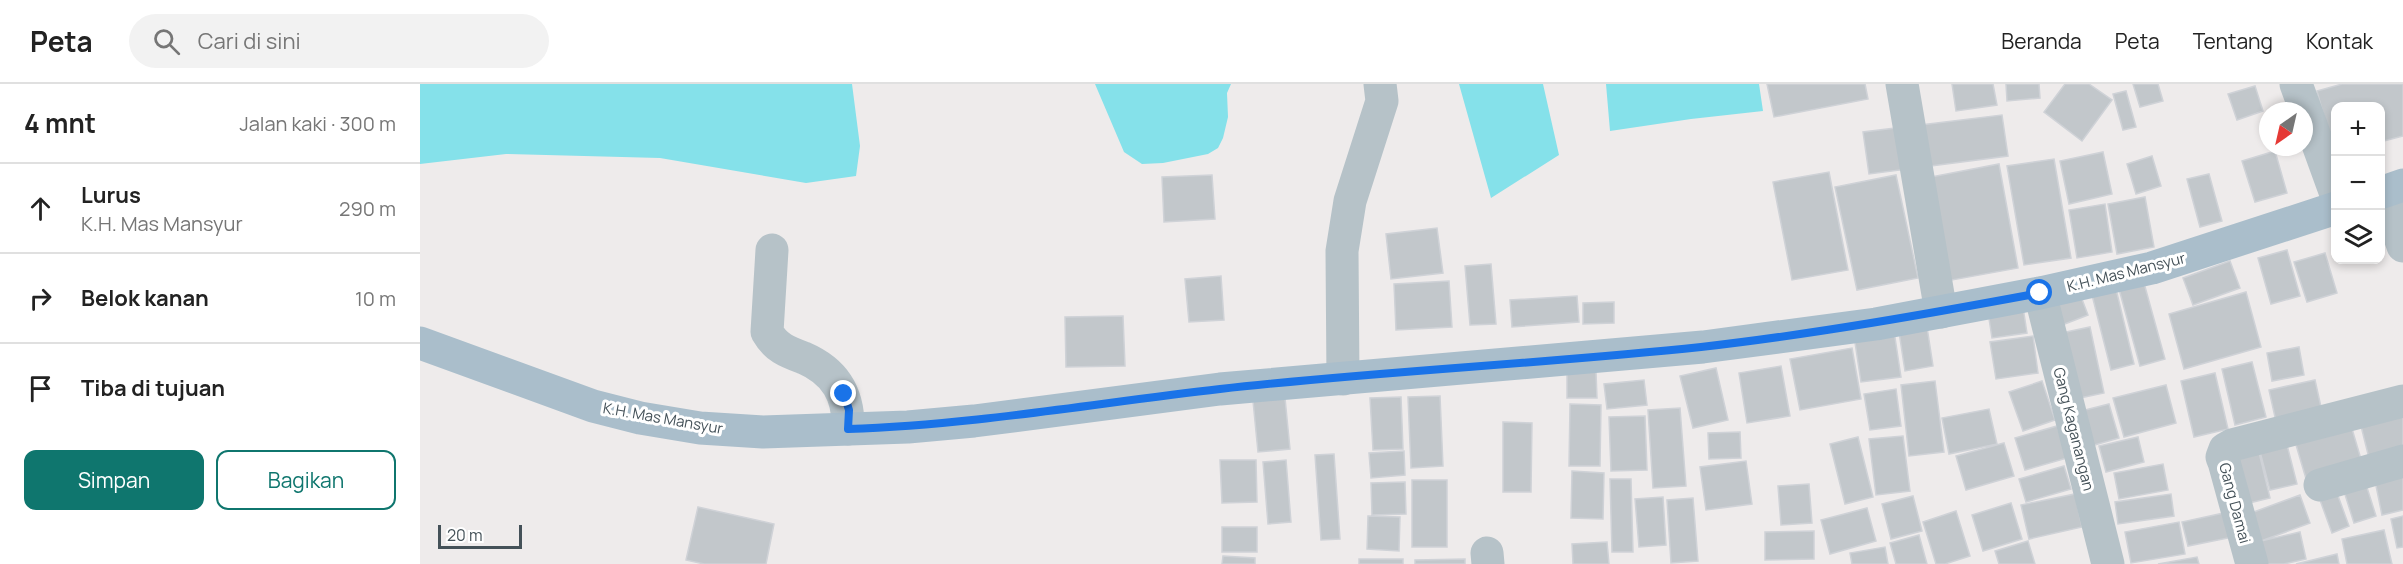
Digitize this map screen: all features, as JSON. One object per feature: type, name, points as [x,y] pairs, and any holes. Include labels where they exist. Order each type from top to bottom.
[{"type":"main road","name":"K.H. Mas Mansyur","points":[[420,343],[593,406],[700,428],[763,432],[908,427],[974,421],[1220,389],[1703,347],[1876,324],[2040,293],[2152,268],[2331,210]]},
{"type":"street","points":[[1343,379],[1342,251],[1350,201],[1382,101],[1380,84]]},
{"type":"street","points":[[1902,84],[1941,312]]},
{"type":"street","points":[[2296,84],[2331,180]]},
{"type":"street","points":[[2389,190],[2403,246]]},
{"type":"street","points":[[772,250],[767,332],[773,343],[784,351],[807,360],[832,376],[844,394],[849,410],[848,429]]},
{"type":"street","name":"Gang Kaganangan","points":[[2040,293],[2108,564]]},
{"type":"street","name":"Gang Damai","points":[[2252,564],[2222,457],[2225,449],[2232,445],[2403,401]]},
{"type":"street","points":[[2320,485],[2403,461]]},
{"type":"water","points":[[420,84],[852,84],[860,146],[856,176],[806,183],[660,158],[506,154],[420,164]]},
{"type":"water","points":[[1095,84],[1231,84],[1227,93],[1228,117],[1223,138],[1218,148],[1208,154],[1163,163],[1142,164],[1124,152]]},
{"type":"water","points":[[1459,84],[1543,84],[1559,155],[1491,198]]},
{"type":"water","points":[[1606,84],[1759,84],[1763,111],[1610,131]]},
{"type":"building","points":[[1767,84],[1865,84],[1868,99],[1774,117]]},
{"type":"building","points":[[1952,84],[1993,84],[1997,105],[1956,111]]},
{"type":"building","points":[[2006,84],[2039,84],[2040,98],[2007,101]]},
{"type":"building","points":[[2065,84],[2089,84],[2112,100],[2082,141],[2044,112]]},
{"type":"building","points":[[2133,84],[2158,84],[2163,101],[2140,107]]},
{"type":"building","points":[[2342,84],[2403,84],[2403,136],[2385,141],[2385,102],[2331,102],[2331,143],[2317,91]]},
{"type":"building","points":[[2255,86],[2260,102],[2259,112],[2237,120],[2228,94]]},
{"type":"building","points":[[2126,91],[2136,127],[2123,130],[2113,94]]},
{"type":"building","points":[[2002,115],[2008,156],[1869,174],[1863,132]]},
{"type":"building","points":[[2103,152],[2112,194],[2069,204],[2060,161]]},
{"type":"building","points":[[2152,156],[2161,186],[2136,194],[2127,164]]},
{"type":"building","points":[[2259,156],[2276,156],[2287,193],[2255,202],[2242,161]]},
{"type":"building","points":[[2054,159],[2071,258],[2024,265],[2007,166]]},
{"type":"building","points":[[1999,164],[2018,268],[1930,284],[1910,181]]},
{"type":"building","points":[[1829,172],[1848,270],[1792,280],[1773,182]]},
{"type":"building","points":[[2209,174],[2222,221],[2200,227],[2187,179]]},
{"type":"building","points":[[1212,175],[1215,219],[1164,222],[1162,177]]},
{"type":"building","points":[[1896,175],[1918,278],[1857,290],[1835,187]]},
{"type":"building","points":[[2145,197],[2154,247],[2117,254],[2108,204]]},
{"type":"building","points":[[2105,204],[2112,252],[2077,258],[2069,210]]},
{"type":"building","points":[[1437,228],[1443,273],[1391,279],[1386,234]]},
{"type":"building","points":[[2287,250],[2300,296],[2271,304],[2258,258]]},
{"type":"building","points":[[2325,253],[2337,293],[2307,302],[2294,262]]},
{"type":"building","points":[[2230,261],[2240,288],[2193,305],[2183,278]]},
{"type":"building","points":[[1491,264],[1496,324],[1470,325],[1465,266]]},
{"type":"building","points":[[1221,276],[1224,320],[1189,322],[1185,279]]},
{"type":"building","points":[[1449,281],[1452,327],[1396,330],[1394,284]]},
{"type":"building","points":[[2144,283],[2165,359],[2140,366],[2119,289]]},
{"type":"building","points":[[2077,286],[2088,315],[2057,327],[2046,298]]},
{"type":"building","points":[[2116,289],[2134,364],[2111,370],[2092,295]]},
{"type":"building","points":[[2246,292],[2261,347],[2184,369],[2169,314]]},
{"type":"building","points":[[1577,296],[1579,322],[1512,327],[1510,300]]},
{"type":"building","points":[[1614,302],[1614,323],[1583,324],[1583,303]]},
{"type":"building","points":[[2023,307],[2027,333],[1992,338],[1988,312]]},
{"type":"building","points":[[1123,316],[1125,366],[1066,367],[1065,317]]},
{"type":"building","points":[[1927,327],[1933,366],[1905,371],[1899,332]]},
{"type":"building","points":[[2090,327],[2104,393],[2075,399],[2061,333]]},
{"type":"building","points":[[1894,331],[1901,377],[1861,382],[1854,336]]},
{"type":"building","points":[[2033,336],[2038,373],[1996,379],[1990,342]]},
{"type":"building","points":[[2299,347],[2304,375],[2272,381],[2267,353]]},
{"type":"building","points":[[1852,348],[1861,399],[1800,410],[1790,359]]},
{"type":"building","points":[[2252,362],[2266,417],[2235,425],[2222,369]]},
{"type":"building","points":[[1781,366],[1790,416],[1747,423],[1739,373]]},
{"type":"building","points":[[1716,368],[1728,420],[1693,428],[1680,376]]},
{"type":"building","points":[[1567,372],[1596,372],[1597,398],[1567,398]]},
{"type":"building","points":[[2215,373],[2228,429],[2194,437],[2181,381]]},
{"type":"building","points":[[1644,380],[1647,405],[1607,409],[1604,384]]},
{"type":"building","points":[[2315,380],[2323,416],[2277,426],[2269,390]]},
{"type":"building","points":[[1935,381],[1944,452],[1909,456],[1901,385]]},
{"type":"building","points":[[2042,381],[2055,420],[2023,431],[2009,392]]},
{"type":"building","points":[[2166,385],[2176,423],[2124,437],[2113,398]]},
{"type":"building","points":[[1896,389],[1901,426],[1870,430],[1864,394]]},
{"type":"building","points":[[1440,396],[1443,466],[1411,468],[1408,397]]},
{"type":"building","points":[[1401,397],[1403,449],[1373,450],[1370,398]]},
{"type":"building","points":[[1285,398],[1290,449],[1258,452],[1253,401]]},
{"type":"building","points":[[2403,403],[2403,454],[2370,462],[2358,414]]},
{"type":"building","points":[[1570,404],[1601,405],[1600,466],[1569,466]]},
{"type":"building","points":[[2109,404],[2119,438],[2091,446],[2081,411]]},
{"type":"building","points":[[1680,408],[1686,486],[1653,488],[1648,410]]},
{"type":"building","points":[[1989,409],[1997,444],[1949,454],[1942,418]]},
{"type":"building","points":[[1645,416],[1647,470],[1611,471],[1609,417]]},
{"type":"building","points":[[1503,422],[1532,423],[1531,492],[1503,492]]},
{"type":"building","points":[[2350,422],[2363,466],[2307,482],[2294,438]]},
{"type":"building","points":[[2057,426],[2067,458],[2025,470],[2015,438]]},
{"type":"building","points":[[1740,432],[1741,458],[1709,459],[1708,433]]},
{"type":"building","points":[[1903,436],[1910,491],[1876,495],[1869,439]]},
{"type":"building","points":[[1858,437],[1873,497],[1845,504],[1830,444]]},
{"type":"building","points":[[2138,437],[2144,462],[2106,472],[2099,446]]},
{"type":"building","points":[[2285,437],[2297,484],[2270,490],[2258,444]]},
{"type":"building","points":[[2004,443],[2014,476],[1966,490],[1956,456]]},
{"type":"building","points":[[2257,444],[2270,498],[2245,504],[2231,450]]},
{"type":"building","points":[[1404,451],[1405,475],[1371,478],[1369,453]]},
{"type":"building","points":[[1334,454],[1340,539],[1321,540],[1315,455]]},
{"type":"building","points":[[1220,460],[1256,460],[1257,502],[1222,503]]},
{"type":"building","points":[[1286,460],[1291,522],[1268,524],[1263,462]]},
{"type":"building","points":[[1746,461],[1752,504],[1706,510],[1700,467]]},
{"type":"building","points":[[2163,464],[2168,490],[2119,499],[2114,473]]},
{"type":"building","points":[[2064,466],[2071,489],[2026,502],[2019,479]]},
{"type":"building","points":[[2403,470],[2403,510],[2382,515],[2374,476]]},
{"type":"building","points":[[1572,471],[1604,473],[1603,519],[1571,518]]},
{"type":"building","points":[[2364,478],[2376,516],[2354,523],[2342,485]]},
{"type":"building","points":[[1610,479],[1631,479],[1633,552],[1612,552]]},
{"type":"building","points":[[1412,480],[1447,480],[1447,547],[1412,547]]},
{"type":"building","points":[[1405,482],[1406,514],[1372,515],[1371,483]]},
{"type":"building","points":[[2333,482],[2349,526],[2332,533],[2316,489]]},
{"type":"building","points":[[1809,484],[1812,523],[1781,525],[1778,486]]},
{"type":"building","points":[[2075,494],[2082,527],[2029,539],[2021,505]]},
{"type":"building","points":[[2171,494],[2174,516],[2118,524],[2115,502]]},
{"type":"building","points":[[2300,495],[2310,523],[2261,541],[2251,513]]},
{"type":"building","points":[[1913,496],[1922,531],[1891,539],[1882,504]]},
{"type":"building","points":[[1663,497],[1666,545],[1639,547],[1635,499]]},
{"type":"building","points":[[1693,498],[1698,561],[1671,563],[1667,500]]},
{"type":"building","points":[[2011,503],[2022,539],[1983,551],[1972,515]]},
{"type":"building","points":[[698,507],[774,524],[766,564],[704,564],[686,560]]},
{"type":"building","points":[[1867,508],[1876,541],[1830,554],[1821,520]]},
{"type":"building","points":[[1956,511],[1970,556],[1945,564],[1936,564],[1923,522]]},
{"type":"building","points":[[2233,511],[2238,536],[2188,546],[2182,522]]},
{"type":"building","points":[[1368,516],[1400,517],[1399,551],[1367,549]]},
{"type":"building","points":[[2403,516],[2403,547],[2397,548],[2391,519]]},
{"type":"building","points":[[2179,522],[2185,554],[2131,563],[2125,532]]},
{"type":"building","points":[[1222,527],[1257,527],[1257,552],[1222,552]]},
{"type":"building","points":[[2384,530],[2392,564],[2347,564],[2342,539]]},
{"type":"building","points":[[1814,531],[1814,559],[1765,560],[1765,532]]},
{"type":"building","points":[[2300,532],[2306,559],[2284,564],[2266,564],[2261,541]]},
{"type":"building","points":[[1919,535],[1927,564],[1896,564],[1890,543]]},
{"type":"building","points":[[2028,541],[2035,564],[1999,564],[1995,551]]},
{"type":"building","points":[[1607,542],[1609,564],[1573,564],[1572,544]]},
{"type":"building","points":[[1885,547],[1888,564],[1852,564],[1850,553]]},
{"type":"building","points":[[2337,554],[2339,564],[2296,564]]},
{"type":"building","points":[[1223,556],[1255,558],[1255,564],[1222,564]]},
{"type":"building","points":[[2197,557],[2199,564],[2158,564]]},
{"type":"building","points":[[1359,559],[1403,559],[1403,564],[1359,564]]},
{"type":"building","points":[[1465,559],[1465,564],[1415,564],[1415,560]]},
{"type":"route","points":[[844,394],[849,410],[848,429],[908,427],[974,421],[1220,389],[1703,347],[1876,324],[2040,293]]}]
